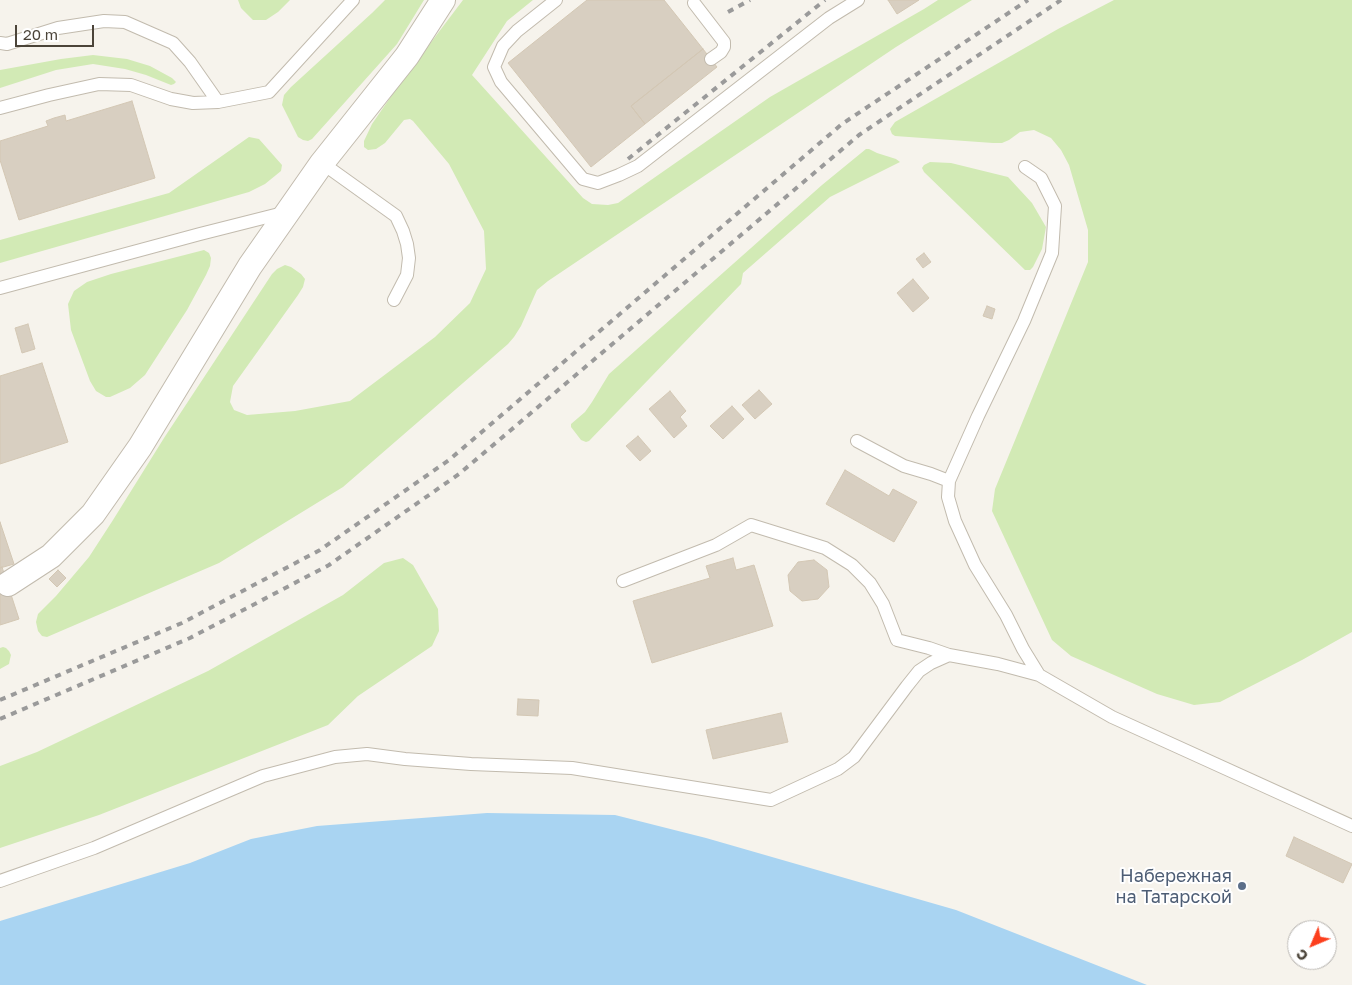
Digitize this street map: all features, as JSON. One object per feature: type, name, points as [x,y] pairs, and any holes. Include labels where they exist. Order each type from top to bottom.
[{"type":"street","points":[[8,584],[50,556],[93,514],[140,447],[250,266],[322,163],[407,56],[443,0]]},
{"type":"lane","points":[[0,108],[99,84],[131,85],[171,99],[193,103],[218,102],[269,92],[353,0]]},
{"type":"lane","points":[[556,0],[517,31],[503,46],[494,67],[501,82],[583,179],[598,183],[638,166],[830,18],[858,0]]},
{"type":"lane","points":[[695,1],[724,42],[721,52],[711,59]]},
{"type":"lane","points":[[0,43],[7,44],[58,28],[104,21],[125,22],[173,42],[190,62],[218,102]]},
{"type":"lane","points":[[322,163],[396,216],[403,231],[409,258],[407,275],[394,300]]},
{"type":"lane","points":[[1025,167],[1041,178],[1055,206],[1052,253],[1024,321],[949,481],[948,497],[955,521],[975,565],[1006,615],[1039,675]]},
{"type":"lane","points":[[0,288],[290,211]]},
{"type":"lane","points":[[857,441],[904,466],[949,481]]},
{"type":"lane","points":[[623,581],[716,545],[751,525],[825,548],[852,565],[870,583],[883,604],[896,640],[949,655],[998,664],[1039,675],[1112,717],[1352,826]]},
{"type":"lane","points":[[0,881],[94,848],[263,776],[335,757],[368,754],[462,763],[572,768],[771,800],[838,769],[854,758],[919,672],[931,663],[949,655]]},
{"type":"green space","points":[[238,0],[290,0],[278,12],[266,20],[253,20],[241,8]]},
{"type":"green space","points":[[385,0],[424,0],[397,44],[312,139],[308,141],[298,137],[282,105],[284,95]]},
{"type":"green space","points":[[463,0],[533,0],[507,21],[472,75],[583,198],[592,204],[608,205],[618,203],[770,97],[938,0],[972,0],[896,47],[548,281],[537,290],[521,326],[508,344],[343,487],[219,563],[47,637],[42,636],[38,631],[36,622],[38,614],[89,557],[164,438],[277,269],[285,265],[291,267],[305,279],[298,295],[233,386],[230,402],[234,410],[247,415],[295,411],[350,401],[435,337],[470,303],[486,269],[484,231],[449,164],[410,119],[404,120],[385,143],[376,149],[368,150],[364,147],[364,141],[372,124]]},
{"type":"green space","points":[[1114,0],[1352,0],[1352,632],[1220,702],[1194,705],[1157,694],[1071,656],[1052,640],[992,511],[995,489],[1088,262],[1088,230],[1069,165],[1061,150],[1051,138],[1034,130],[1020,132],[1002,143],[993,143],[895,136],[890,129],[895,122],[1058,29]]},
{"type":"green space","points":[[93,55],[127,59],[150,66],[176,82],[171,85],[125,69],[93,64],[56,70],[0,88],[0,70]]},
{"type":"green space","points":[[249,137],[259,139],[282,165],[281,171],[265,184],[249,192],[0,263],[0,240],[169,193]]},
{"type":"green space","points":[[866,149],[900,162],[830,197],[743,273],[741,284],[589,441],[581,440],[571,427],[571,424],[585,412],[609,374],[822,185]]},
{"type":"green space","points":[[930,162],[951,163],[1008,177],[1032,203],[1046,227],[1042,249],[1030,270],[1025,270],[924,172],[922,168]]},
{"type":"green space","points":[[204,250],[209,253],[211,258],[206,275],[187,310],[145,375],[130,388],[110,397],[106,397],[96,391],[90,381],[71,330],[68,304],[74,291],[87,282],[111,274]]},
{"type":"green space","points":[[403,558],[413,565],[438,609],[439,631],[432,646],[358,696],[328,725],[99,815],[0,848],[0,766],[37,752],[208,671],[343,595],[384,563]]},
{"type":"green space","points":[[3,647],[11,655],[9,664],[0,669],[0,648]]},
{"type":"water","points":[[487,813],[615,815],[706,838],[956,910],[1147,985],[0,985],[0,921],[190,863],[251,839],[317,826]]},
{"type":"building","points":[[587,0],[664,0],[703,49],[631,106],[645,124],[591,167],[508,63]]},
{"type":"building","points":[[888,0],[919,0],[897,14]]},
{"type":"building","points":[[703,49],[717,67],[645,124],[631,106]]},
{"type":"building","points":[[132,101],[155,178],[19,220],[0,160],[0,141],[48,126],[46,121],[54,118],[65,115],[66,121]]},
{"type":"building","points":[[924,253],[931,262],[923,268],[916,259]]},
{"type":"building","points":[[913,279],[929,298],[913,312],[897,293]]},
{"type":"building","points":[[987,306],[995,309],[992,319],[983,316]]},
{"type":"building","points":[[28,324],[35,349],[22,353],[15,328]]},
{"type":"building","points":[[42,363],[68,442],[0,464],[0,376]]},
{"type":"building","points":[[759,390],[772,404],[755,419],[742,405]]},
{"type":"building","points":[[670,391],[686,411],[680,417],[687,426],[674,438],[649,409]]},
{"type":"building","points":[[732,406],[744,419],[723,439],[710,426]]},
{"type":"building","points":[[638,436],[651,451],[640,461],[626,446]]},
{"type":"building","points":[[845,470],[889,496],[893,489],[917,502],[894,542],[826,504]]},
{"type":"building","points":[[0,522],[14,564],[0,568]]},
{"type":"building","points":[[733,558],[736,570],[754,565],[773,626],[652,663],[633,601],[710,578],[706,566]]},
{"type":"building","points":[[814,560],[827,570],[829,587],[818,599],[802,601],[790,591],[788,575],[798,562]]},
{"type":"building","points":[[2,567],[19,619],[0,625],[0,568]]},
{"type":"building","points":[[58,570],[66,578],[57,587],[49,579]]},
{"type":"building","points":[[518,699],[539,700],[538,716],[517,715]]},
{"type":"building","points":[[781,713],[788,742],[713,759],[706,730]]},
{"type":"building","points":[[1294,837],[1352,864],[1343,883],[1286,856]]},
{"type":"railway","points":[[728,12],[750,0]]},
{"type":"railway","points":[[628,159],[825,0]]},
{"type":"railway","points":[[0,700],[182,623],[320,550],[449,460],[842,124],[1028,0]]},
{"type":"railway","points":[[0,719],[190,638],[329,565],[459,474],[859,135],[1061,0]]},
{"type":"place","name":"Набережная на Татарской","points":[[1242,886]]}]
